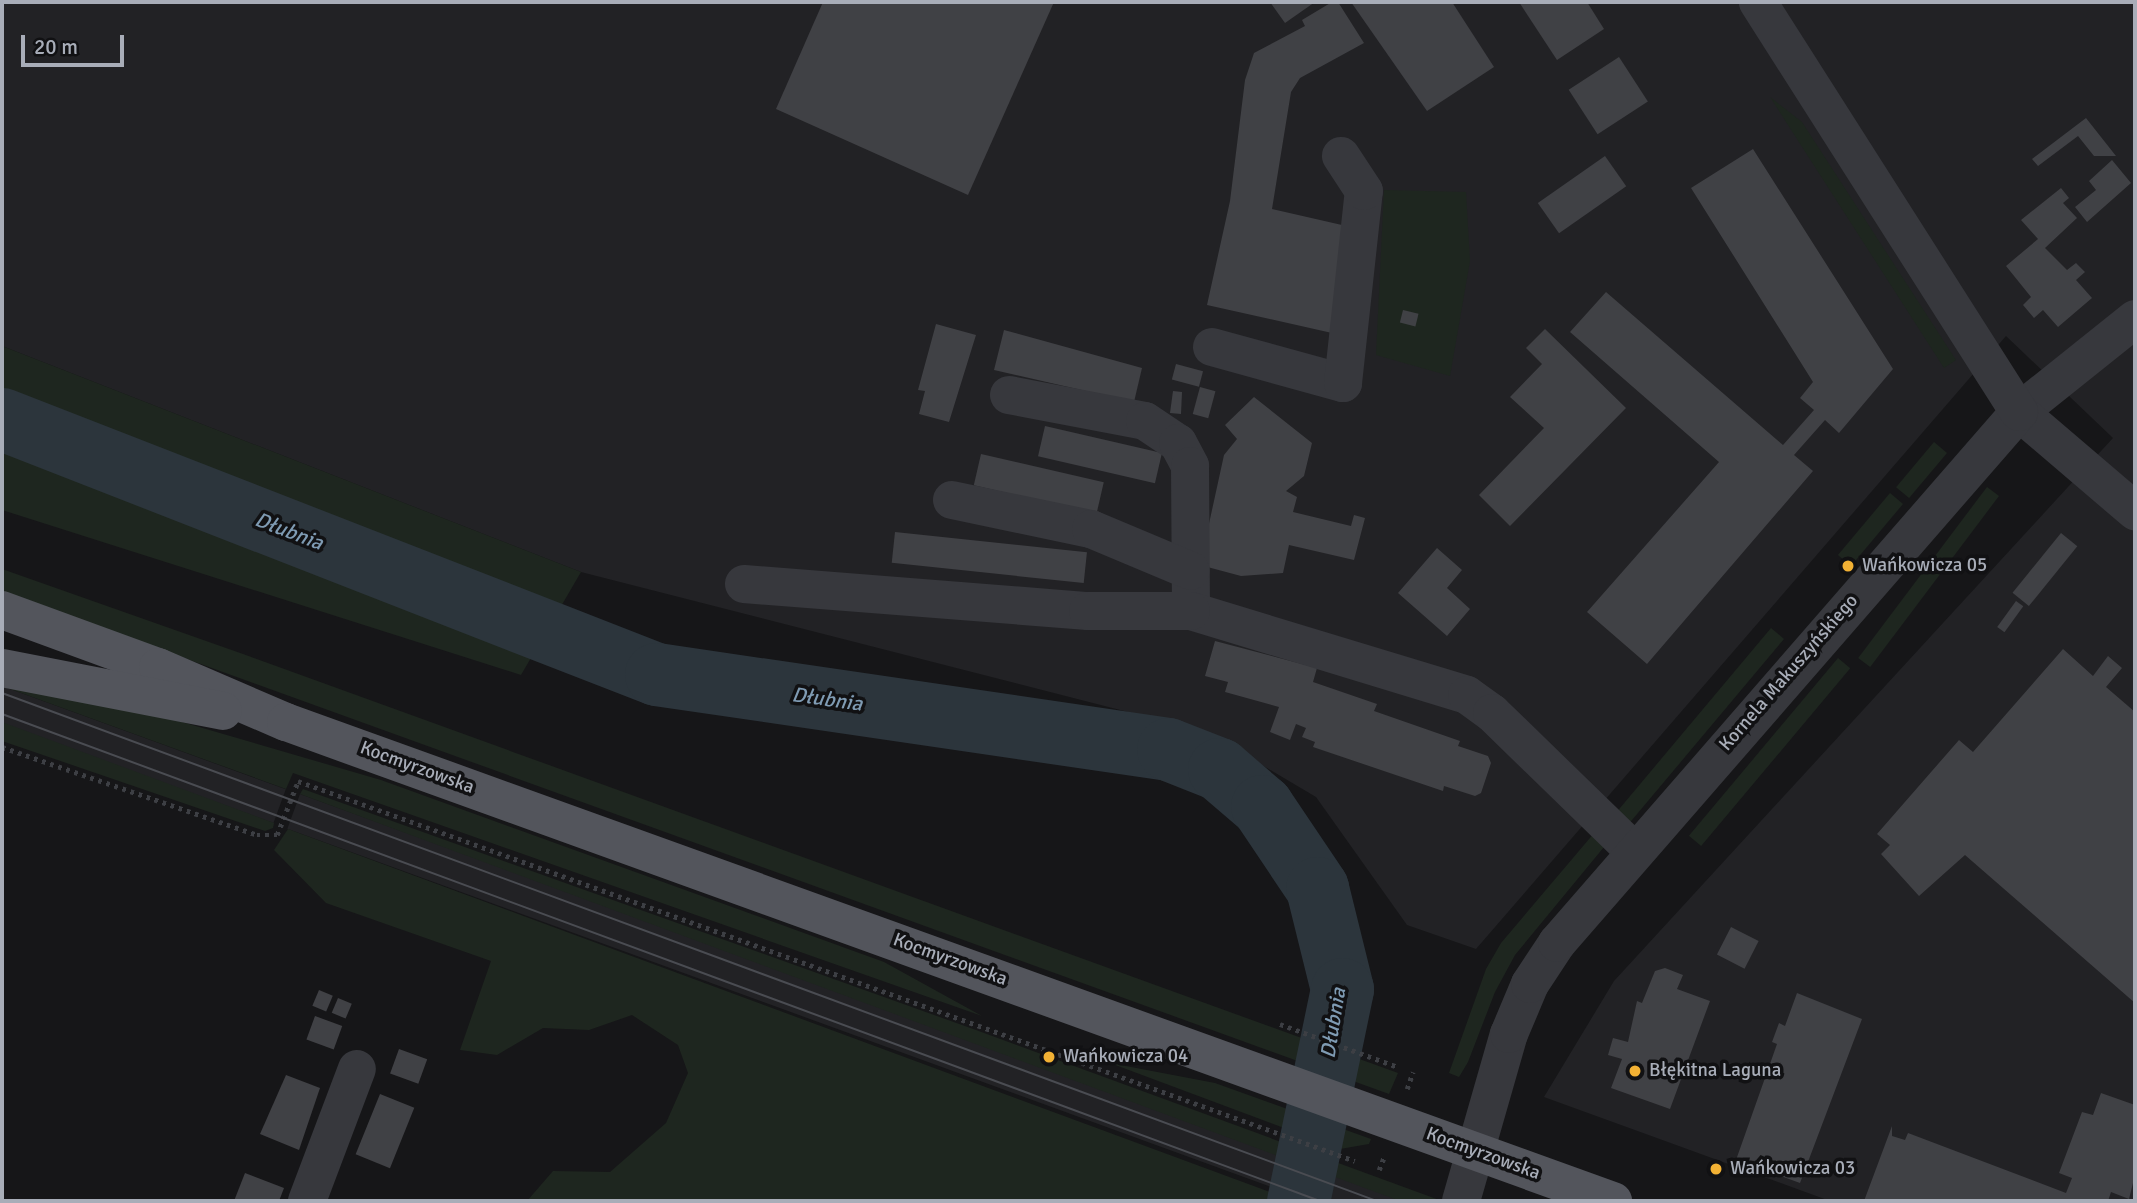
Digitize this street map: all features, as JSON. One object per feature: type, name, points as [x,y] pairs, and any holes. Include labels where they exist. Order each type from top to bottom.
[{"type":"main road","name":"Kocmyrzowska","points":[[2,610],[158,667],[286,722],[1266,1075],[1399,1110],[1475,1151],[1613,1201]]},
{"type":"main road","name":"Kocmyrzowska","points":[[2,668],[286,722]]},
{"type":"street","points":[[1758,2],[2019,412],[2135,511]]},
{"type":"street","points":[[1212,347],[1343,383],[1364,191],[1340,156]]},
{"type":"street","name":"Kornela Makuszyńskiego","points":[[1461,1201],[1488,1095],[1530,984],[1557,943],[2019,412],[2135,319]]},
{"type":"street","points":[[1009,396],[1145,421],[1178,443],[1190,466],[1191,611]]},
{"type":"street","points":[[952,499],[1091,529],[1191,571]]},
{"type":"street","points":[[744,584],[1088,611],[1191,611],[1467,695],[1492,713],[1635,852]]},
{"type":"street","points":[[307,1201],[357,1069]]},
{"type":"path","points":[[2,747],[257,835],[277,835],[298,781],[1355,1161]]},
{"type":"path","points":[[1280,1024],[1398,1067]]},
{"type":"path","points":[[1399,1110],[1413,1072]]},
{"type":"shaded area","points":[[2,2],[2135,2],[2135,1201],[1830,1201],[1544,1097],[1614,981],[2113,438],[2006,336],[1476,949],[1407,925],[1316,797],[1206,732],[581,572],[2,346]]},
{"type":"shaded area","points":[[1770,97],[1802,122],[1956,360],[1944,368]]},
{"type":"shaded area","points":[[1384,190],[1466,192],[1470,261],[1450,376],[1376,355]]},
{"type":"shaded area","points":[[2,346],[581,572],[521,675],[2,510]]},
{"type":"shaded area","points":[[1934,442],[1947,453],[1909,498],[1896,487]]},
{"type":"shaded area","points":[[1987,487],[1999,496],[1870,667],[1858,658]]},
{"type":"shaded area","points":[[1890,493],[1903,504],[1851,566],[1838,555]]},
{"type":"shaded area","points":[[2,569],[1398,1073],[1389,1094],[2,592]]},
{"type":"shaded area","points":[[1771,628],[1784,639],[1628,824],[1615,813]]},
{"type":"shaded area","points":[[1838,658],[1850,668],[1701,846],[1689,836]]},
{"type":"shaded area","points":[[2,686],[286,789],[273,823],[2,724]]},
{"type":"shaded area","points":[[2,686],[151,713],[381,780],[884,962],[982,1016],[293,773],[286,789]]},
{"type":"shaded area","points":[[2,722],[274,823],[273,828],[265,831],[2,741]]},
{"type":"shaded area","points":[[303,789],[976,1030],[1442,1201],[1400,1201],[300,794]]},
{"type":"shaded area","points":[[300,794],[1402,1195],[1400,1201],[1310,1201],[287,829]]},
{"type":"shaded area","points":[[288,829],[1294,1201],[527,1201],[553,1171],[610,1172],[666,1123],[688,1073],[678,1045],[632,1015],[589,1030],[543,1028],[497,1055],[460,1050],[491,961],[326,903],[274,850]]},
{"type":"shaded area","points":[[1595,832],[1604,847],[1515,955],[1495,992],[1468,1062],[1459,1077],[1449,1073],[1486,969],[1501,943]]},
{"type":"shaded area","points":[[1110,1063],[1215,1083],[1371,1139],[1369,1144],[1340,1149]]},
{"type":"building","points":[[823,2],[1054,2],[968,195],[776,109]]},
{"type":"building","points":[[1270,2],[1315,2],[1285,23]]},
{"type":"building","points":[[1332,2],[1338,2],[1364,43],[1300,78],[1291,92],[1272,209],[1355,228],[1332,333],[1207,305],[1230,201],[1245,80],[1254,53],[1305,26],[1302,20]]},
{"type":"building","points":[[1351,2],[1452,2],[1494,67],[1427,111]]},
{"type":"building","points":[[1519,2],[1587,2],[1604,29],[1557,60]]},
{"type":"building","points":[[1619,57],[1648,101],[1598,134],[1569,90]]},
{"type":"building","points":[[2086,118],[2116,156],[2094,156],[2078,136],[2038,166],[2032,159]]},
{"type":"building","points":[[1753,149],[1893,369],[1839,433],[1825,420],[1794,455],[1813,471],[1647,664],[1587,612],[1719,462],[1570,332],[1606,292],[1783,445],[1814,410],[1800,398],[1813,382],[1691,188]]},
{"type":"building","points":[[1605,156],[1626,186],[1559,233],[1538,203]]},
{"type":"building","points":[[2112,160],[2131,183],[2087,222],[2075,207],[2096,190],[2089,181]]},
{"type":"building","points":[[2061,188],[2069,198],[2063,203],[2077,218],[2045,248],[2067,270],[2076,263],[2085,272],[2076,280],[2092,298],[2058,327],[2043,310],[2034,318],[2023,305],[2031,297],[2006,266],[2038,239],[2021,220]]},
{"type":"building","points":[[1403,310],[1419,314],[1415,326],[1400,323]]},
{"type":"building","points":[[936,324],[976,335],[949,422],[919,414],[925,391],[918,390]]},
{"type":"building","points":[[1545,329],[1626,408],[1510,526],[1479,495],[1544,428],[1510,397],[1542,364],[1526,348]]},
{"type":"building","points":[[1004,330],[1142,368],[1134,402],[994,370]]},
{"type":"building","points":[[1176,364],[1203,371],[1199,387],[1172,379]]},
{"type":"building","points":[[1200,387],[1215,391],[1208,418],[1193,414]]},
{"type":"building","points":[[1173,391],[1182,392],[1181,414],[1170,413]]},
{"type":"building","points":[[1254,397],[1312,443],[1304,476],[1286,491],[1297,497],[1293,512],[1351,526],[1354,515],[1365,518],[1354,560],[1289,545],[1283,573],[1241,576],[1200,565],[1224,455],[1237,439],[1225,425]]},
{"type":"building","points":[[1045,426],[1162,453],[1155,483],[1038,456]]},
{"type":"building","points":[[981,454],[1104,482],[1097,514],[974,485]]},
{"type":"building","points":[[895,532],[1087,552],[1084,583],[892,563]]},
{"type":"building","points":[[2061,533],[2077,546],[2029,606],[2013,593]]},
{"type":"building","points":[[1437,548],[1462,570],[1447,588],[1470,609],[1447,636],[1398,593]]},
{"type":"building","points":[[2016,601],[2023,606],[2004,632],[1997,627]]},
{"type":"building","points":[[1215,641],[1317,668],[1313,682],[1377,704],[1374,711],[1460,741],[1458,746],[1488,756],[1491,763],[1481,793],[1475,796],[1444,786],[1443,791],[1313,747],[1315,742],[1302,737],[1306,728],[1296,724],[1290,740],[1270,732],[1279,707],[1225,692],[1228,682],[1205,676]]},
{"type":"building","points":[[2063,649],[2093,676],[2108,656],[2122,668],[2106,687],[2135,712],[2135,1003],[1965,855],[1919,896],[1881,854],[1890,845],[1877,834],[1959,740],[1973,752]]},
{"type":"building","points":[[1731,927],[1759,941],[1745,969],[1717,955]]},
{"type":"building","points":[[1665,968],[1683,975],[1677,989],[1710,1001],[1670,1109],[1611,1088],[1622,1059],[1608,1055],[1613,1038],[1628,1042],[1637,1001],[1642,1003],[1655,971]]},
{"type":"building","points":[[319,990],[333,996],[326,1012],[312,1006]]},
{"type":"building","points":[[1797,993],[1862,1019],[1800,1183],[1736,1160],[1777,1044],[1772,1042],[1779,1023],[1785,1026]]},
{"type":"building","points":[[338,998],[352,1004],[346,1019],[332,1013]]},
{"type":"building","points":[[315,1016],[342,1026],[334,1049],[306,1039]]},
{"type":"building","points":[[399,1049],[427,1059],[418,1084],[390,1073]]},
{"type":"building","points":[[286,1075],[320,1088],[299,1150],[260,1134]]},
{"type":"building","points":[[2101,1093],[2135,1105],[2135,1175],[2129,1199],[2111,1192],[2108,1201],[1864,1201],[1892,1126],[1892,1136],[1905,1140],[1908,1133],[2066,1193],[2072,1178],[2059,1173],[2082,1112],[2093,1115]]},
{"type":"building","points":[[380,1094],[414,1108],[390,1168],[356,1154]]},
{"type":"building","points":[[245,1173],[284,1188],[279,1201],[234,1201]]},
{"type":"waterway","name":"Dłubnia","points":[[2,419],[656,674],[1168,749],[1219,769],[1262,806],[1317,888],[1342,989],[1298,1201]]},
{"type":"tram line","points":[[2,693],[1377,1201]]},
{"type":"tram line","points":[[2,714],[1320,1201]]},
{"type":"place","name":"Wańkowicza 05","points":[[1848,566]]},
{"type":"place","name":"Wańkowicza 04","points":[[1049,1057]]},
{"type":"place","name":"Błękitna Laguna","points":[[1635,1071]]},
{"type":"place","name":"Wańkowicza 03","points":[[1716,1169]]}]
